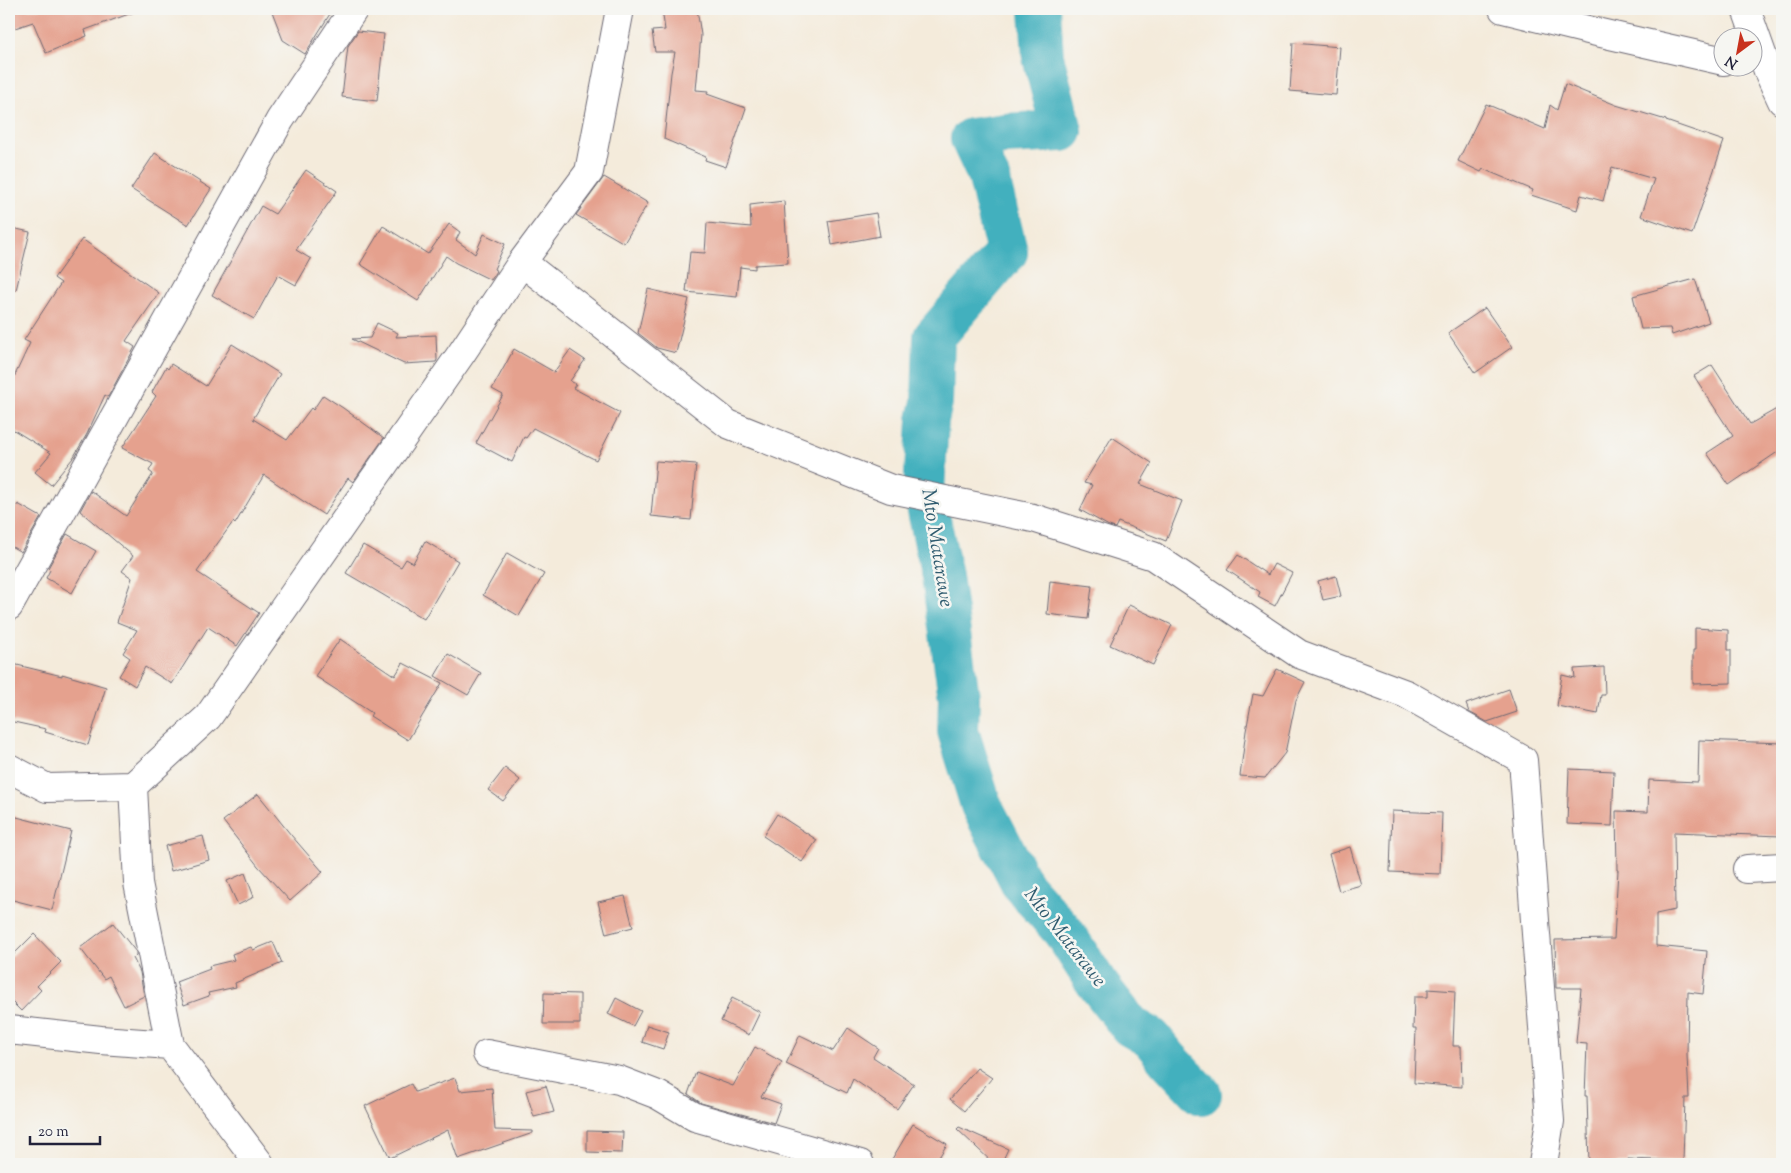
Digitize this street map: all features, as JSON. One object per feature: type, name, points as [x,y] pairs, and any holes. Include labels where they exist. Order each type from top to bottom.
[{"type":"street","points":[[9,606],[280,120],[354,9]]},
{"type":"street","points":[[9,768],[47,788],[133,786],[208,717],[461,354],[522,262],[589,172],[620,9]]},
{"type":"street","points":[[1504,9],[1714,59]]},
{"type":"street","points":[[1746,9],[1767,69],[1782,101]]},
{"type":"street","points":[[522,262],[728,424],[892,489],[1033,518],[1153,556],[1299,654],[1406,694],[1523,760],[1550,1121],[1544,1164]]},
{"type":"street","points":[[133,786],[138,883],[170,1045],[260,1164]]},
{"type":"street","points":[[1748,870],[1782,867]]},
{"type":"street","points":[[9,1030],[170,1045]]},
{"type":"street","points":[[487,1054],[619,1080],[658,1095],[695,1117],[860,1164]]},
{"type":"building","points":[[9,9],[137,9],[137,11],[85,30],[87,36],[46,53],[33,22],[9,30]]},
{"type":"building","points":[[271,9],[333,9],[305,54],[283,40]]},
{"type":"building","points":[[662,9],[697,9],[701,35],[696,90],[708,91],[707,94],[746,108],[726,167],[705,160],[706,157],[664,139],[675,52],[655,52],[652,31],[665,30]]},
{"type":"building","points":[[358,31],[384,34],[377,101],[342,97],[348,46]]},
{"type":"building","points":[[1293,43],[1340,47],[1336,95],[1290,91]]},
{"type":"building","points":[[1565,84],[1616,105],[1666,120],[1724,141],[1692,234],[1641,216],[1654,179],[1612,167],[1603,201],[1581,195],[1577,210],[1531,195],[1533,190],[1483,169],[1481,172],[1458,161],[1486,104],[1545,129],[1550,105],[1557,110]]},
{"type":"building","points":[[155,153],[211,189],[188,225],[131,189]]},
{"type":"building","points":[[306,170],[337,191],[296,250],[311,259],[296,285],[278,275],[254,319],[212,295],[261,206],[275,214]]},
{"type":"building","points":[[604,177],[648,203],[624,243],[576,215]]},
{"type":"building","points":[[784,201],[788,263],[755,265],[755,269],[740,267],[737,297],[686,292],[690,252],[705,253],[707,223],[751,227],[750,205]]},
{"type":"building","points":[[876,213],[880,236],[832,245],[828,221]]},
{"type":"building","points":[[449,224],[460,232],[456,240],[475,254],[484,234],[505,244],[494,269],[497,271],[491,280],[446,256],[418,301],[360,264],[383,226],[428,254]]},
{"type":"building","points":[[12,228],[30,232],[16,290],[9,290],[9,243]]},
{"type":"building","points":[[82,239],[159,293],[126,341],[135,347],[108,397],[105,395],[87,434],[73,458],[51,485],[35,472],[51,453],[9,427],[9,388],[30,343],[24,340],[61,283],[54,278]]},
{"type":"building","points":[[1695,279],[1709,322],[1672,335],[1670,328],[1641,329],[1633,296]]},
{"type":"building","points":[[648,289],[689,299],[676,353],[657,348],[638,333]]},
{"type":"building","points":[[1485,308],[1512,347],[1475,373],[1448,333]]},
{"type":"building","points":[[377,323],[398,333],[396,337],[436,335],[436,362],[404,364],[352,339],[370,338]]},
{"type":"building","points":[[232,344],[280,374],[253,419],[287,440],[311,408],[313,410],[323,395],[384,438],[353,482],[348,478],[324,515],[264,475],[235,524],[233,522],[197,572],[259,613],[237,646],[208,627],[172,684],[145,667],[135,686],[119,676],[130,658],[123,653],[137,630],[117,622],[132,578],[122,571],[133,556],[80,511],[91,491],[126,516],[153,474],[149,471],[153,464],[122,448],[156,396],[152,392],[166,367],[168,369],[171,364],[206,386]]},
{"type":"building","points":[[514,349],[554,372],[570,350],[585,360],[570,381],[576,384],[573,388],[620,413],[596,460],[533,428],[526,438],[524,437],[512,462],[476,443],[503,395],[492,389]]},
{"type":"building","points":[[1712,365],[1750,424],[1782,406],[1782,449],[1729,485],[1707,453],[1733,436],[1694,376]]},
{"type":"building","points":[[1112,437],[1152,463],[1140,484],[1182,501],[1166,541],[1118,522],[1115,528],[1109,526],[1080,510],[1092,485],[1084,483]]},
{"type":"building","points":[[656,461],[696,464],[691,520],[651,516]]},
{"type":"building","points":[[18,504],[41,517],[21,552],[9,545],[9,519]]},
{"type":"building","points":[[67,534],[96,551],[72,593],[46,578],[50,570],[48,568]]},
{"type":"building","points":[[425,541],[458,561],[424,619],[346,573],[363,545],[401,567],[406,559],[413,563]]},
{"type":"building","points":[[507,553],[544,574],[519,616],[483,595]]},
{"type":"building","points":[[1238,555],[1268,575],[1274,564],[1292,573],[1275,606],[1258,597],[1260,592],[1227,570]]},
{"type":"building","points":[[1336,576],[1341,596],[1323,600],[1318,581]]},
{"type":"building","points":[[1050,581],[1092,586],[1088,619],[1047,614]]},
{"type":"building","points":[[1129,605],[1172,625],[1153,665],[1110,645]]},
{"type":"building","points":[[1695,628],[1728,630],[1728,650],[1731,650],[1731,683],[1693,684]]},
{"type":"building","points":[[340,639],[395,676],[403,663],[442,683],[408,740],[370,716],[372,713],[315,676]]},
{"type":"building","points":[[448,654],[481,673],[468,695],[435,676]]},
{"type":"building","points":[[9,663],[62,676],[62,674],[106,687],[88,745],[45,732],[46,729],[9,721]]},
{"type":"building","points":[[1604,667],[1605,695],[1601,695],[1598,714],[1557,706],[1562,675],[1575,678],[1574,669]]},
{"type":"building","points":[[1277,669],[1305,682],[1296,700],[1285,753],[1265,778],[1240,776],[1253,694],[1263,696]]},
{"type":"building","points":[[1509,689],[1517,712],[1487,722],[1469,712],[1466,704]]},
{"type":"building","points":[[1699,740],[1782,743],[1781,836],[1674,832],[1675,910],[1656,914],[1656,946],[1707,951],[1703,994],[1688,992],[1687,1055],[1689,1098],[1685,1098],[1683,1161],[1628,1159],[1628,1163],[1589,1164],[1587,1096],[1585,1096],[1587,1044],[1576,1043],[1581,988],[1556,988],[1555,940],[1614,939],[1618,870],[1616,811],[1648,812],[1649,780],[1698,782]]},
{"type":"building","points":[[505,768],[520,780],[503,801],[488,790]]},
{"type":"building","points":[[1569,769],[1614,771],[1612,826],[1567,824]]},
{"type":"building","points":[[258,794],[323,872],[290,901],[258,866],[223,821]]},
{"type":"building","points":[[1392,811],[1442,813],[1440,874],[1390,872]]},
{"type":"building","points":[[777,814],[817,840],[802,862],[763,836]]},
{"type":"building","points":[[9,815],[71,831],[52,910],[9,899]]},
{"type":"building","points":[[203,836],[209,860],[171,871],[165,846]]},
{"type":"building","points":[[1350,847],[1361,885],[1339,891],[1329,854]]},
{"type":"building","points":[[245,873],[254,897],[238,905],[227,881]]},
{"type":"building","points":[[625,896],[633,927],[606,934],[598,902]]},
{"type":"building","points":[[113,923],[136,952],[133,958],[140,972],[144,996],[124,1006],[109,976],[104,979],[80,948]]},
{"type":"building","points":[[34,934],[61,962],[37,986],[41,990],[21,1011],[9,999],[9,959]]},
{"type":"building","points":[[273,942],[282,963],[235,983],[236,987],[208,993],[209,996],[184,1005],[176,982],[210,969],[209,966],[234,960],[232,954],[251,947],[253,950]]},
{"type":"building","points":[[1428,989],[1455,991],[1453,1046],[1461,1046],[1462,1087],[1414,1083],[1416,1029],[1413,1029],[1414,997],[1428,997]]},
{"type":"building","points":[[544,993],[580,994],[580,1024],[543,1024]]},
{"type":"building","points":[[616,998],[641,1011],[633,1026],[608,1014]]},
{"type":"building","points":[[732,998],[760,1012],[749,1035],[721,1021]]},
{"type":"building","points":[[647,1025],[669,1032],[663,1049],[642,1042]]},
{"type":"building","points":[[848,1028],[878,1048],[873,1057],[914,1084],[897,1109],[853,1079],[847,1093],[786,1064],[800,1035],[833,1051]]},
{"type":"building","points":[[755,1047],[782,1062],[761,1097],[781,1104],[774,1123],[701,1103],[688,1094],[696,1072],[733,1086]]},
{"type":"building","points":[[977,1068],[992,1078],[964,1111],[950,1099]]},
{"type":"building","points":[[455,1078],[460,1091],[492,1088],[495,1130],[533,1131],[533,1133],[458,1159],[448,1130],[390,1158],[365,1106],[411,1084],[415,1092]]},
{"type":"building","points":[[546,1086],[554,1112],[534,1117],[526,1091]]},
{"type":"building","points":[[913,1124],[947,1144],[935,1164],[889,1164]]},
{"type":"building","points":[[959,1127],[1008,1149],[1001,1164],[994,1164],[957,1129]]},
{"type":"building","points":[[587,1131],[623,1132],[622,1153],[587,1152]]},
{"type":"waterway","name":"Mto Matarawe","points":[[1040,9],[1043,57],[1062,131],[1005,134],[971,139],[989,178],[1007,252],[934,337],[932,402],[928,420],[924,492],[942,576],[959,697],[958,731],[981,805],[1023,886],[1063,931],[1096,982],[1130,1026],[1151,1038],[1201,1094]]}]
